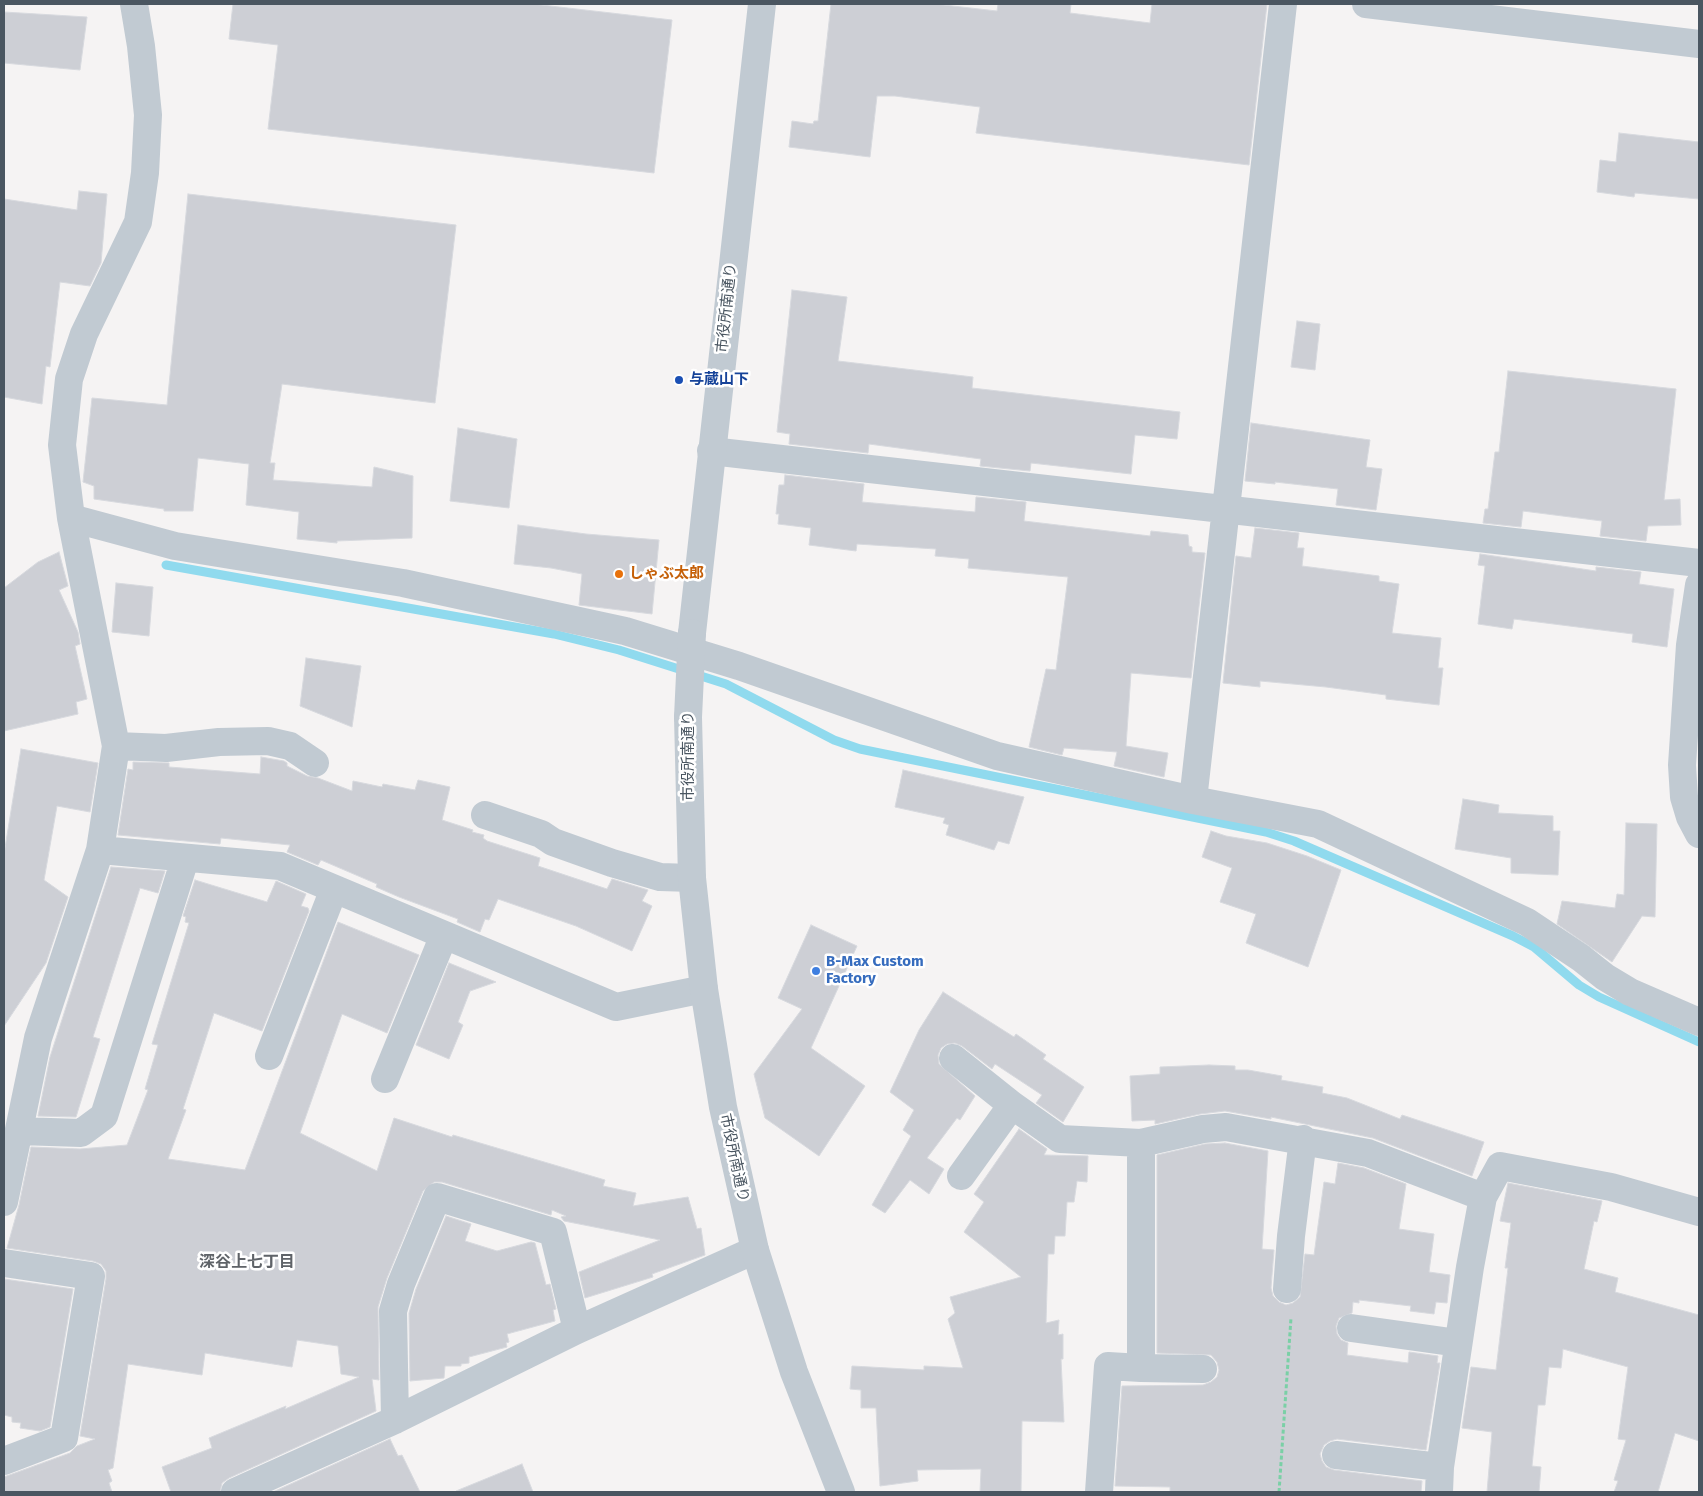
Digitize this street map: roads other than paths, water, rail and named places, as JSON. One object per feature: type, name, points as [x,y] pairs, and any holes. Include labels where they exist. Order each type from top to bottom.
[{"type":"street","points":[[4,1202],[38,1038],[100,850],[116,746],[71,518],[62,445],[69,379],[84,334],[138,222],[145,172],[148,115],[141,46],[134,4]]},
{"type":"street","name":"市役所南通り","points":[[762,4],[692,633],[688,717],[692,878],[704,989],[723,1107],[754,1250],[794,1372],[841,1492]]},
{"type":"street","points":[[1193,800],[1283,4]]},
{"type":"street","points":[[1366,4],[1699,44]]},
{"type":"street","points":[[711,451],[1699,563]]},
{"type":"street","points":[[71,518],[175,546],[403,583],[625,631],[739,666],[997,756],[1193,800],[1318,824],[1527,922],[1582,958],[1605,977],[1630,992],[1699,1022]]},
{"type":"street","points":[[1699,585],[1690,645],[1682,766],[1684,797],[1690,817],[1699,834]]},
{"type":"street","points":[[116,746],[166,748],[219,742],[268,741],[290,746],[315,763]]},
{"type":"street","points":[[485,815],[541,834],[553,842],[612,863],[660,877],[692,878]]},
{"type":"street","points":[[100,850],[280,866],[444,936],[616,1006],[704,989]]},
{"type":"street","points":[[19,1131],[81,1132],[104,1116],[185,859]]},
{"type":"street","points":[[269,1056],[334,889]]},
{"type":"street","points":[[385,1079],[444,936]]},
{"type":"street","points":[[953,1058],[1012,1106],[1060,1139],[1141,1143],[1203,1129],[1226,1127],[1303,1139],[1368,1153],[1483,1197]]},
{"type":"street","points":[[961,1176],[1012,1106]]},
{"type":"street","points":[[1288,1289],[1291,1236],[1303,1139]]},
{"type":"street","points":[[1141,1143],[1141,1368]]},
{"type":"street","points":[[1336,1455],[1440,1480],[1458,1343],[1483,1197],[1500,1166],[1611,1187],[1699,1212]]},
{"type":"street","points":[[395,1420],[393,1311],[401,1284],[437,1197],[554,1232],[577,1330]]},
{"type":"street","points":[[235,1492],[395,1420],[577,1330],[754,1250]]},
{"type":"street","points":[[4,1263],[91,1276],[64,1438],[4,1462]]},
{"type":"street","points":[[1352,1328],[1458,1343]]},
{"type":"street","points":[[1098,1492],[1108,1366],[1203,1369]]},
{"type":"waterway","points":[[166,565],[554,634],[619,650],[726,684],[834,740],[860,749],[1266,832],[1294,841],[1513,936],[1534,947],[1579,985],[1599,997],[1699,1042]]},
{"type":"place","name":"与蔵山下","points":[[679,380]]},
{"type":"place","name":"しゃぶ太郎","points":[[619,574]]},
{"type":"place","name":"B-Max Custom Factory","points":[[816,971]]},
{"type":"district","name":"深谷上七丁目","points":[[247,1263]]}]
